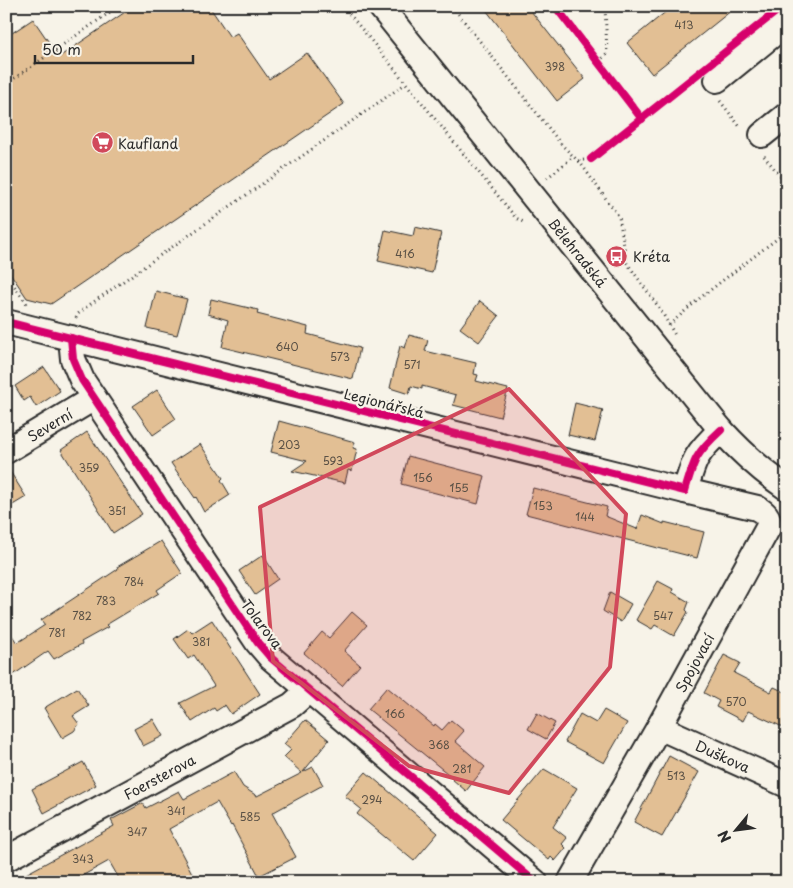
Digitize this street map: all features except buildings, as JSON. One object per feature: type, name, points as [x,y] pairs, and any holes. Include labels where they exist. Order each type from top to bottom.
[{"type":"street","name":"Bělehradská","points":[[380,6],[721,430],[765,473],[787,488]]},
{"type":"street","points":[[707,76],[787,23]]},
{"type":"street","points":[[762,136],[787,115]]},
{"type":"street","name":"Legionářská","points":[[6,322],[685,491]]},
{"type":"street","name":"Tolarova","points":[[71,338],[73,359],[82,380],[258,643],[270,657],[535,882]]},
{"type":"street","name":"Severní","points":[[6,451],[94,398]]},
{"type":"street","points":[[685,491],[698,454],[721,430]]},
{"type":"street","name":"Spojovací","points":[[570,882],[659,727],[769,526],[769,518],[757,508],[685,491]]},
{"type":"street","name":"Foersterova","points":[[6,859],[292,705],[309,690]]},
{"type":"street","name":"Duškova","points":[[659,727],[787,784]]},
{"type":"path","points":[[6,84],[120,6]]},
{"type":"path","points":[[71,338],[78,314],[85,308],[405,84],[343,6]]},
{"type":"path","points":[[452,6],[578,161],[619,217],[628,262],[679,340]]},
{"type":"path","points":[[554,6],[642,119]]},
{"type":"path","points":[[598,63],[607,53],[605,6]]},
{"type":"path","points":[[578,161],[591,158],[642,119],[707,76]]},
{"type":"path","points":[[554,172],[573,157]]},
{"type":"path","points":[[670,326],[700,298],[787,231]]},
{"type":"path","points":[[6,274],[27,305]]},
{"type":"highlighted area","points":[[509,389],[626,514],[610,667],[509,793],[409,766],[273,661],[260,507]]},
{"type":"cycle path","points":[[555,6],[642,119]]},
{"type":"cycle path","points":[[591,159],[783,6]]},
{"type":"cycle path","points":[[6,322],[685,491],[697,457],[721,430]]},
{"type":"cycle path","points":[[71,338],[73,359],[82,380],[258,643],[270,657],[535,882]]},
{"type":"place","name":"Kaufland","points":[[102,143]]},
{"type":"place","name":"Kréta","points":[[617,256]]}]
